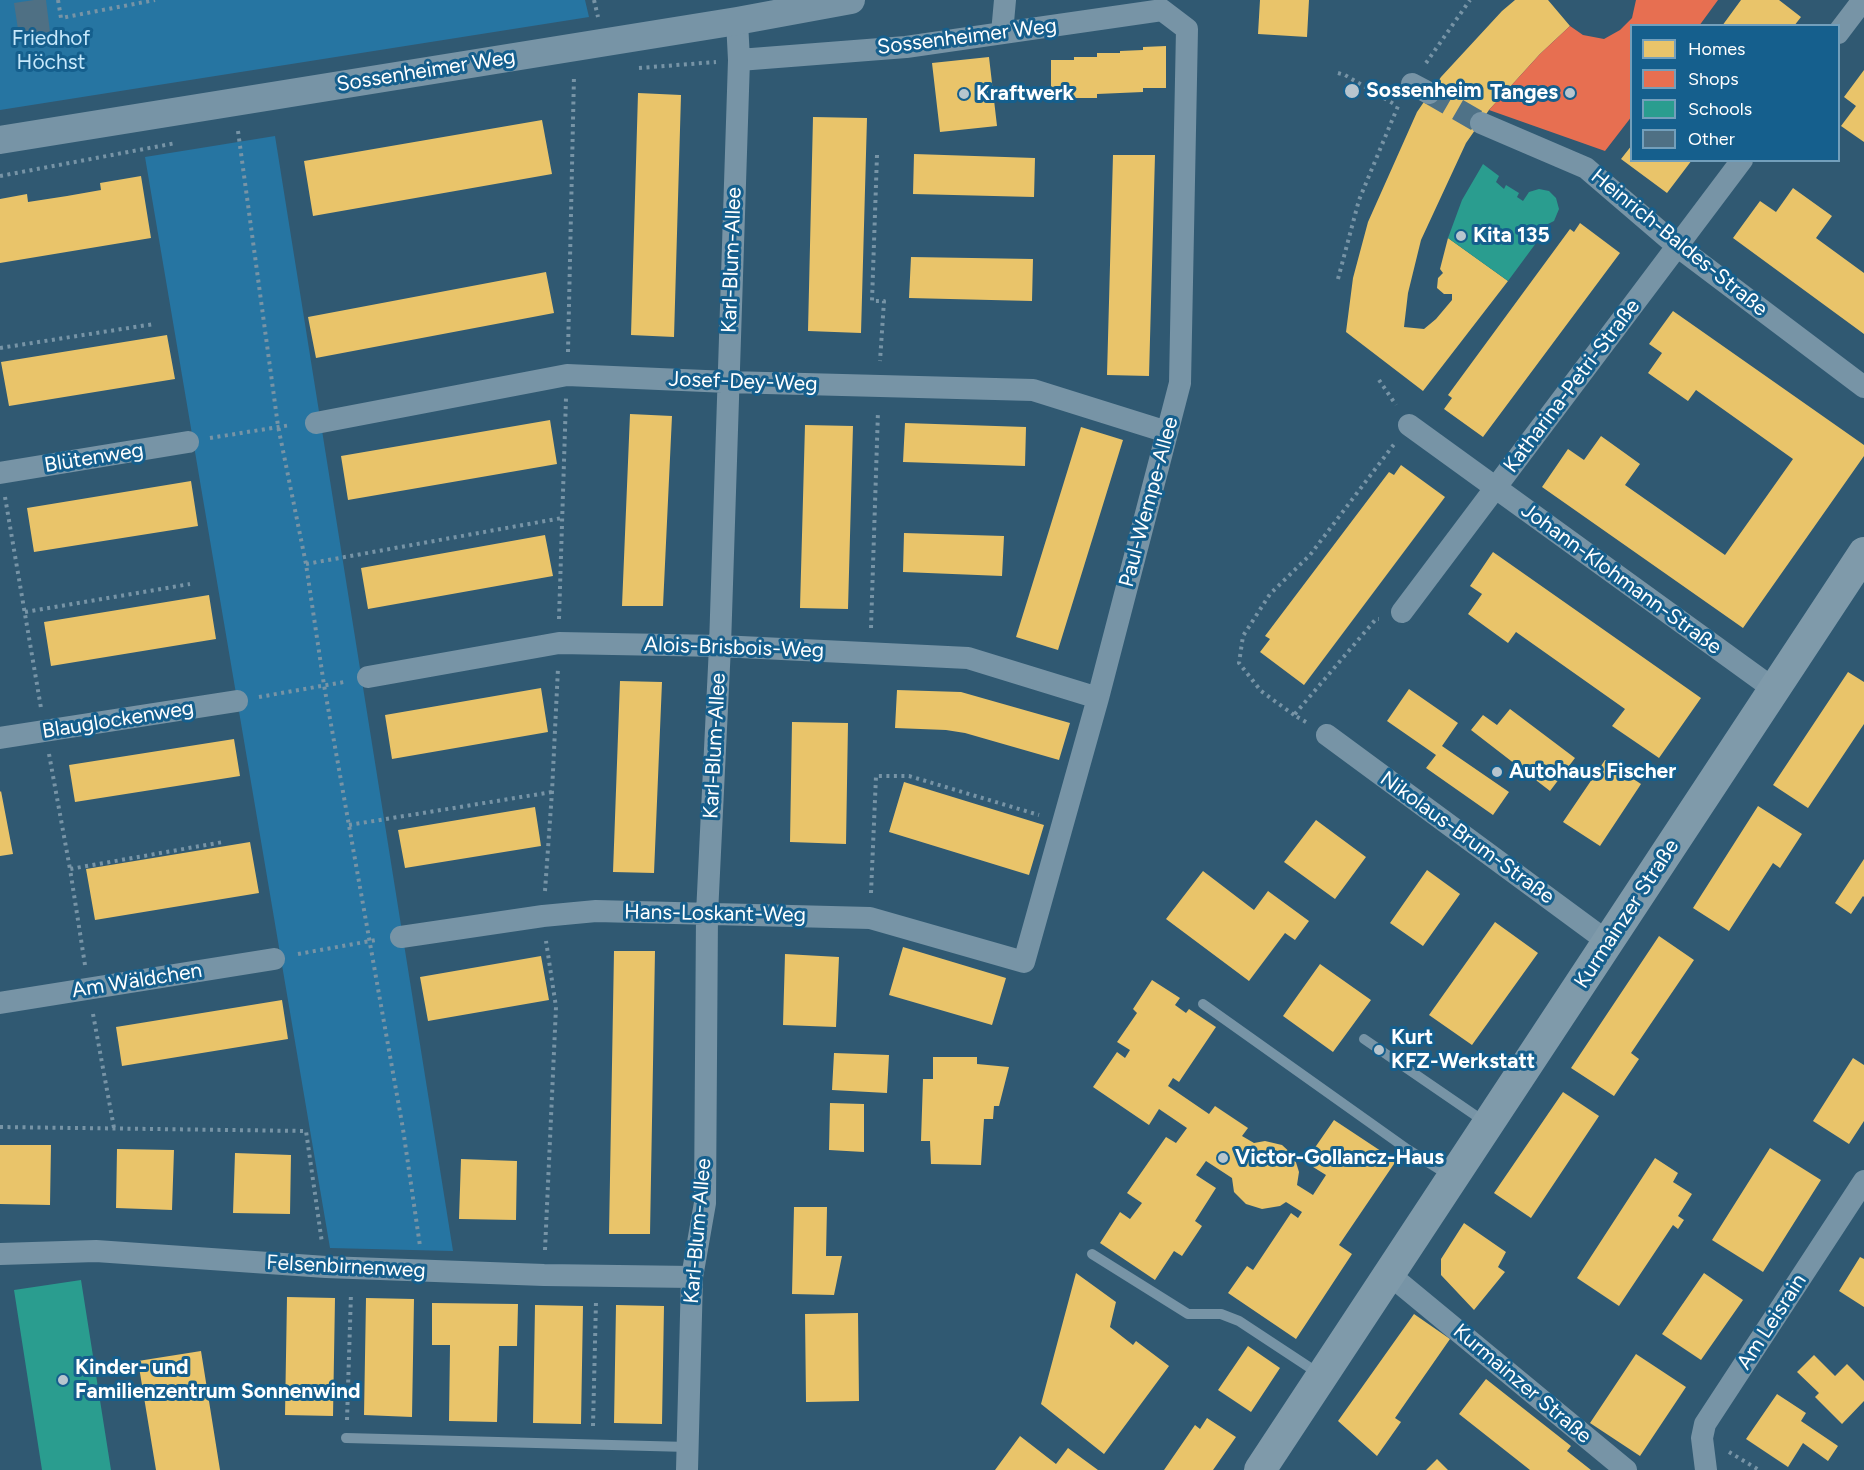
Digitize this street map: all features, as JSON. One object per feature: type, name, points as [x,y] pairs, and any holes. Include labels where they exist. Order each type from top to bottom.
[{"type":"main road","name":"Kurmainzer Straße","points":[[1260,1470],[1864,553]]},
{"type":"street","name":"Sossenheimer Weg","points":[[0,140],[737,21],[851,0]]},
{"type":"street","points":[[1002,33],[1005,0]]},
{"type":"street","points":[[1840,32],[1861,2]]},
{"type":"street","name":"Sossenheimer Weg","points":[[739,60],[906,47],[1162,10],[1187,29]]},
{"type":"street","name":"Karl-Blum-Allee","points":[[687,1470],[692,1277],[705,1203],[707,914],[720,646],[739,60],[737,21]]},
{"type":"street","name":"Paul-Wempe-Allee","points":[[1024,962],[1098,698],[1180,383],[1187,29]]},
{"type":"street","name":"Heinrich-Baldes-Straße","points":[[1481,123],[1586,168],[1677,246],[1864,387]]},
{"type":"street","name":"Katharina-Petri-Straße","points":[[1402,612],[1740,162]]},
{"type":"street","name":"Josef-Dey-Weg","points":[[316,423],[567,375],[728,382],[1033,390],[1167,432]]},
{"type":"street","name":"Johann-Klohmann-Straße","points":[[1409,425],[1775,690]]},
{"type":"street","name":"Blütenweg","points":[[0,473],[188,442]]},
{"type":"street","name":"Alois-Brisbois-Weg","points":[[368,677],[559,643],[720,646],[969,658],[1098,698]]},
{"type":"street","name":"Blauglockenweg","points":[[0,738],[237,701]]},
{"type":"street","name":"Nikolaus-Brum-Straße","points":[[1327,735],[1608,942]]},
{"type":"street","name":"Hans-Loskant-Weg","points":[[401,937],[543,916],[596,911],[870,918],[1024,962]]},
{"type":"street","name":"Am Wäldchen","points":[[0,1003],[274,959]]},
{"type":"street","name":"Am Leisrain","points":[[1706,1470],[1702,1438],[1705,1424],[1864,1181]]},
{"type":"street","name":"Felsenbirnenweg","points":[[0,1254],[96,1251],[326,1267],[692,1277]]},
{"type":"street","name":"Kurmainzer Straße","points":[[1390,1275],[1626,1470]]},
{"type":"lane","points":[[1203,1004],[1407,1149],[1453,1178]]},
{"type":"lane","points":[[1364,1039],[1488,1125]]},
{"type":"lane","points":[[1092,1254],[1188,1314],[1221,1314],[1239,1321],[1322,1376]]},
{"type":"lane","points":[[346,1438],[688,1447]]},
{"type":"path","points":[[58,0],[61,18],[155,0]]},
{"type":"path","points":[[1338,279],[1359,200],[1398,106]]},
{"type":"path","points":[[238,131],[278,426],[306,564],[324,685],[403,1129],[424,1271]]},
{"type":"path","points":[[0,348],[154,324]]},
{"type":"path","points":[[1327,735],[1261,691],[1239,663],[1243,636],[1270,594],[1310,555],[1409,425],[1380,381]]},
{"type":"path","points":[[188,442],[278,426],[316,423]]},
{"type":"path","points":[[0,473],[114,1128]]},
{"type":"path","points":[[306,564],[562,518]]},
{"type":"path","points":[[25,612],[190,584]]},
{"type":"path","points":[[1294,715],[1376,619],[1402,612]]},
{"type":"path","points":[[237,701],[368,677]]},
{"type":"path","points":[[870,918],[876,776],[909,776],[1063,823]]},
{"type":"path","points":[[349,825],[552,792]]},
{"type":"path","points":[[70,868],[224,842]]},
{"type":"path","points":[[274,959],[401,937]]},
{"type":"path","points":[[0,1127],[306,1131],[326,1267]]},
{"type":"path","points":[[346,1438],[352,1268]]},
{"type":"path","points":[[592,1444],[597,1275]]},
{"type":"green space","name":"Friedhof Höchst","points":[[0,0],[585,0],[589,17],[0,110]]},
{"type":"green space","points":[[275,136],[453,1251],[330,1248],[145,157]]},
{"type":"building: Homes","points":[[1260,0],[1309,0],[1307,37],[1258,34]]},
{"type":"building: Homes","points":[[1515,0],[1548,0],[1570,26],[1540,54],[1489,110],[1466,143],[1421,240],[1408,293],[1404,327],[1424,329],[1452,300],[1452,294],[1444,294],[1437,288],[1438,278],[1443,273],[1440,269],[1448,238],[1508,281],[1423,391],[1346,332],[1353,278],[1368,222],[1417,112],[1441,77]]},
{"type":"building: Homes","points":[[1741,0],[1779,0],[1801,17],[1796,24],[1723,24]]},
{"type":"building: Homes","points":[[1166,46],[1166,88],[1143,88],[1143,92],[1097,94],[1097,98],[1074,98],[1074,101],[1051,101],[1051,60],[1074,60],[1074,57],[1097,57],[1097,53],[1120,53],[1120,51],[1143,50],[1143,47]]},
{"type":"building: Homes","name":"Kraftwerk","points":[[989,57],[997,126],[940,132],[932,63]]},
{"type":"building: Homes","points":[[1864,70],[1864,142],[1841,126],[1856,106],[1844,97]]},
{"type":"building: Homes","points":[[638,93],[681,95],[674,337],[631,335]]},
{"type":"building: Homes","points":[[813,117],[867,118],[861,333],[808,331]]},
{"type":"building: Homes","points":[[542,120],[552,174],[313,216],[304,161]]},
{"type":"building: Homes","points":[[1630,148],[1630,162],[1690,162],[1667,193],[1621,159]]},
{"type":"building: Homes","points":[[914,154],[1035,158],[1034,197],[913,194]]},
{"type":"building: Homes","points":[[1113,155],[1155,155],[1149,376],[1107,375]]},
{"type":"building: Homes","points":[[141,176],[151,238],[0,263],[0,199],[27,194],[28,202],[67,196],[101,190],[100,183]]},
{"type":"building: Homes","points":[[1793,188],[1832,216],[1816,238],[1864,273],[1864,334],[1733,238],[1760,201],[1776,212]]},
{"type":"building: Homes","points":[[1580,223],[1620,253],[1483,437],[1444,409],[1452,398],[1448,395],[1570,229],[1574,232]]},
{"type":"building: Homes","points":[[911,257],[1033,259],[1032,301],[909,298]]},
{"type":"building: Homes","points":[[546,272],[554,313],[316,358],[308,317]]},
{"type":"building: Homes","points":[[1673,311],[1864,445],[1864,456],[1743,628],[1542,487],[1568,449],[1584,460],[1601,436],[1640,464],[1625,485],[1725,555],[1793,459],[1696,390],[1688,401],[1648,373],[1662,353],[1649,344]]},
{"type":"building: Homes","points":[[167,335],[175,379],[9,406],[1,362]]},
{"type":"building: Homes","points":[[630,414],[672,416],[663,606],[622,606]]},
{"type":"building: Homes","points":[[550,420],[557,464],[348,500],[341,456]]},
{"type":"building: Homes","points":[[905,423],[1026,427],[1025,466],[903,462]]},
{"type":"building: Homes","points":[[805,425],[853,426],[848,609],[800,608]]},
{"type":"building: Homes","points":[[1081,427],[1123,440],[1058,650],[1016,637]]},
{"type":"building: Homes","points":[[1401,465],[1445,497],[1304,685],[1260,652],[1270,639],[1265,636],[1389,472],[1394,475]]},
{"type":"building: Homes","points":[[191,481],[198,526],[34,552],[27,508]]},
{"type":"building: Homes","points":[[904,533],[1004,536],[1002,576],[903,572]]},
{"type":"building: Homes","points":[[545,535],[553,576],[368,609],[361,568]]},
{"type":"building: Homes","points":[[1493,552],[1701,698],[1659,758],[1612,726],[1625,709],[1516,632],[1508,643],[1468,614],[1482,594],[1470,586]]},
{"type":"building: Homes","points":[[209,595],[216,639],[51,666],[44,622]]},
{"type":"building: Homes","points":[[1848,672],[1864,682],[1864,724],[1808,808],[1773,785]]},
{"type":"building: Homes","points":[[620,681],[662,682],[654,873],[613,872]]},
{"type":"building: Homes","points":[[541,688],[548,732],[392,759],[385,715]]},
{"type":"building: Homes","points":[[1409,689],[1458,723],[1442,746],[1509,792],[1493,815],[1426,768],[1436,755],[1387,721]]},
{"type":"building: Homes","points":[[897,690],[961,692],[1070,723],[1059,760],[965,733],[895,728]]},
{"type":"building: Homes","points":[[1510,709],[1575,758],[1550,791],[1471,730],[1483,715],[1497,725]]},
{"type":"building: Homes","points":[[792,722],[848,723],[846,844],[790,842]]},
{"type":"building: Homes","points":[[234,739],[240,776],[75,802],[69,765]]},
{"type":"building: Homes","points":[[1605,760],[1641,784],[1600,846],[1563,822]]},
{"type":"building: Homes","points":[[904,782],[1044,825],[1029,875],[889,832]]},
{"type":"building: Homes","points":[[0,792],[13,854],[0,856]]},
{"type":"building: Homes","points":[[1758,806],[1802,834],[1780,868],[1773,863],[1729,931],[1693,908]]},
{"type":"building: Homes","points":[[535,807],[541,846],[405,868],[398,830]]},
{"type":"building: Homes","points":[[1316,820],[1366,857],[1335,899],[1284,862]]},
{"type":"building: Homes","points":[[250,842],[259,893],[95,920],[86,869]]},
{"type":"building: Homes","points":[[1864,859],[1864,897],[1851,914],[1835,903]]},
{"type":"building: Homes","points":[[1427,870],[1460,894],[1423,946],[1390,923]]},
{"type":"building: Homes","points":[[1203,871],[1254,910],[1268,891],[1309,921],[1295,940],[1285,933],[1249,981],[1166,919]]},
{"type":"building: Homes","points":[[1495,922],[1538,953],[1472,1045],[1429,1015]]},
{"type":"building: Homes","points":[[1659,936],[1694,960],[1631,1053],[1639,1059],[1614,1096],[1571,1068]]},
{"type":"building: Homes","points":[[903,947],[1006,978],[992,1025],[889,995]]},
{"type":"building: Homes","points":[[614,951],[655,951],[650,1234],[609,1234]]},
{"type":"building: Homes","points":[[785,954],[839,957],[836,1027],[783,1025]]},
{"type":"building: Homes","points":[[541,956],[549,1000],[428,1021],[420,977]]},
{"type":"building: Homes","points":[[1320,964],[1371,1000],[1333,1052],[1283,1016]]},
{"type":"building: Homes","name":"Victor-Gollancz-Haus","points":[[1152,980],[1180,998],[1175,1005],[1186,1013],[1189,1009],[1216,1027],[1179,1082],[1173,1078],[1168,1086],[1209,1114],[1215,1106],[1248,1128],[1242,1136],[1254,1143],[1265,1141],[1282,1145],[1294,1156],[1299,1172],[1297,1185],[1313,1195],[1326,1175],[1305,1162],[1334,1120],[1396,1161],[1339,1245],[1352,1254],[1296,1339],[1228,1293],[1247,1266],[1253,1270],[1291,1213],[1298,1218],[1302,1212],[1286,1202],[1280,1206],[1262,1209],[1246,1204],[1234,1192],[1232,1178],[1206,1161],[1196,1175],[1216,1188],[1195,1221],[1202,1226],[1182,1256],[1174,1251],[1155,1280],[1100,1243],[1120,1212],[1130,1219],[1142,1203],[1127,1193],[1166,1137],[1176,1143],[1187,1128],[1159,1109],[1149,1125],[1093,1087],[1117,1052],[1125,1058],[1130,1050],[1117,1042],[1137,1013],[1133,1009]]},
{"type":"building: Homes","points":[[282,1000],[288,1039],[122,1066],[116,1027]]},
{"type":"building: Homes","points":[[834,1053],[889,1055],[887,1093],[832,1090]]},
{"type":"building: Homes","points":[[933,1057],[977,1057],[977,1064],[1009,1067],[999,1106],[994,1106],[993,1119],[984,1119],[981,1165],[931,1164],[930,1141],[921,1141],[923,1079],[933,1079]]},
{"type":"building: Homes","points":[[1853,1058],[1864,1065],[1864,1121],[1849,1144],[1813,1121]]},
{"type":"building: Homes","points":[[1563,1092],[1599,1116],[1531,1218],[1494,1193]]},
{"type":"building: Homes","points":[[830,1103],[864,1104],[864,1152],[829,1150]]},
{"type":"building: Homes","points":[[0,1145],[51,1145],[50,1205],[0,1204]]},
{"type":"building: Homes","points":[[1770,1148],[1821,1180],[1763,1272],[1712,1240]]},
{"type":"building: Homes","points":[[117,1149],[174,1150],[172,1210],[116,1208]]},
{"type":"building: Homes","points":[[235,1153],[291,1155],[290,1214],[233,1213]]},
{"type":"building: Homes","points":[[1655,1158],[1678,1173],[1673,1182],[1692,1194],[1678,1216],[1684,1220],[1678,1229],[1673,1225],[1619,1306],[1577,1278]]},
{"type":"building: Homes","points":[[461,1159],[517,1161],[516,1220],[459,1219]]},
{"type":"building: Homes","points":[[794,1207],[827,1207],[826,1256],[842,1256],[834,1295],[792,1294]]},
{"type":"building: Homes","points":[[1464,1223],[1506,1252],[1498,1267],[1505,1272],[1474,1310],[1441,1275],[1441,1259]]},
{"type":"building: Homes","points":[[1860,1257],[1864,1259],[1864,1307],[1839,1291]]},
{"type":"building: Homes","points":[[1076,1273],[1116,1302],[1110,1327],[1133,1345],[1136,1341],[1169,1366],[1104,1454],[1041,1404]]},
{"type":"building: Homes","points":[[1704,1273],[1743,1300],[1701,1360],[1662,1334]]},
{"type":"building: Homes","points":[[287,1297],[335,1298],[333,1416],[285,1415]]},
{"type":"building: Homes","points":[[366,1298],[414,1299],[412,1417],[364,1415]]},
{"type":"building: Homes","points":[[432,1303],[518,1304],[517,1346],[499,1346],[497,1422],[449,1421],[450,1345],[432,1345]]},
{"type":"building: Homes","points":[[535,1305],[583,1306],[581,1424],[533,1423]]},
{"type":"building: Homes","points":[[616,1305],[664,1306],[662,1424],[614,1423]]},
{"type":"building: Homes","points":[[858,1313],[859,1401],[806,1402],[805,1314]]},
{"type":"building: Homes","points":[[1414,1314],[1450,1339],[1395,1418],[1401,1422],[1377,1456],[1338,1421]]},
{"type":"building: Homes","points":[[1248,1346],[1280,1368],[1251,1412],[1218,1390]]},
{"type":"building: Homes","points":[[201,1351],[220,1470],[156,1470],[138,1361]]},
{"type":"building: Homes","points":[[1636,1354],[1686,1387],[1640,1456],[1590,1423]]},
{"type":"building: Homes","points":[[1814,1355],[1835,1376],[1847,1364],[1864,1381],[1864,1401],[1842,1424],[1815,1397],[1819,1393],[1797,1372]]},
{"type":"building: Homes","points":[[1486,1379],[1571,1446],[1567,1451],[1591,1470],[1530,1470],[1459,1414]]},
{"type":"building: Homes","points":[[1777,1394],[1806,1413],[1801,1421],[1838,1446],[1828,1461],[1803,1443],[1788,1467],[1746,1439]]},
{"type":"building: Homes","points":[[1207,1418],[1236,1437],[1213,1470],[1164,1470],[1195,1425],[1200,1429]]},
{"type":"building: Homes","points":[[1020,1436],[1056,1464],[1068,1448],[1098,1470],[995,1470]]},
{"type":"building: Homes","points":[[1437,1459],[1448,1470],[1426,1470]]},
{"type":"building: Shops","points":[[1636,0],[1718,0],[1700,24],[1630,24],[1630,119],[1605,151],[1489,110],[1540,54],[1570,26],[1583,35],[1604,39],[1620,30],[1632,18]]},
{"type":"building: Schools","points":[[1483,164],[1499,176],[1496,182],[1504,189],[1506,185],[1519,193],[1517,197],[1523,201],[1529,192],[1539,189],[1549,191],[1556,198],[1559,209],[1554,221],[1544,226],[1535,236],[1539,239],[1508,281],[1448,238],[1462,200]]},
{"type":"building: Schools","name":"Kinder- und Familienzentrum Sonnenwind","points":[[81,1280],[111,1470],[42,1470],[14,1290]]},
{"type":"building: Other","points":[[46,0],[50,32],[19,36],[14,3]]},
{"type":"tunnel","points":[[1429,93],[1481,123]]},
{"type":"place","name":"Sossenheim","points":[[1352,91]]},
{"type":"place","name":"Tanges","points":[[1570,93]]},
{"type":"place","name":"Kraftwerk","points":[[964,94]]},
{"type":"place","name":"Kita 135","points":[[1461,236]]},
{"type":"place","name":"Autohaus Fischer","points":[[1497,772]]},
{"type":"place","name":"Kurt KFZ-Werkstatt","points":[[1379,1050]]},
{"type":"place","name":"Victor-Gollancz-Haus","points":[[1223,1158]]},
{"type":"place","name":"Kinder- und Familienzentrum Sonnenwind","points":[[63,1380]]}]
